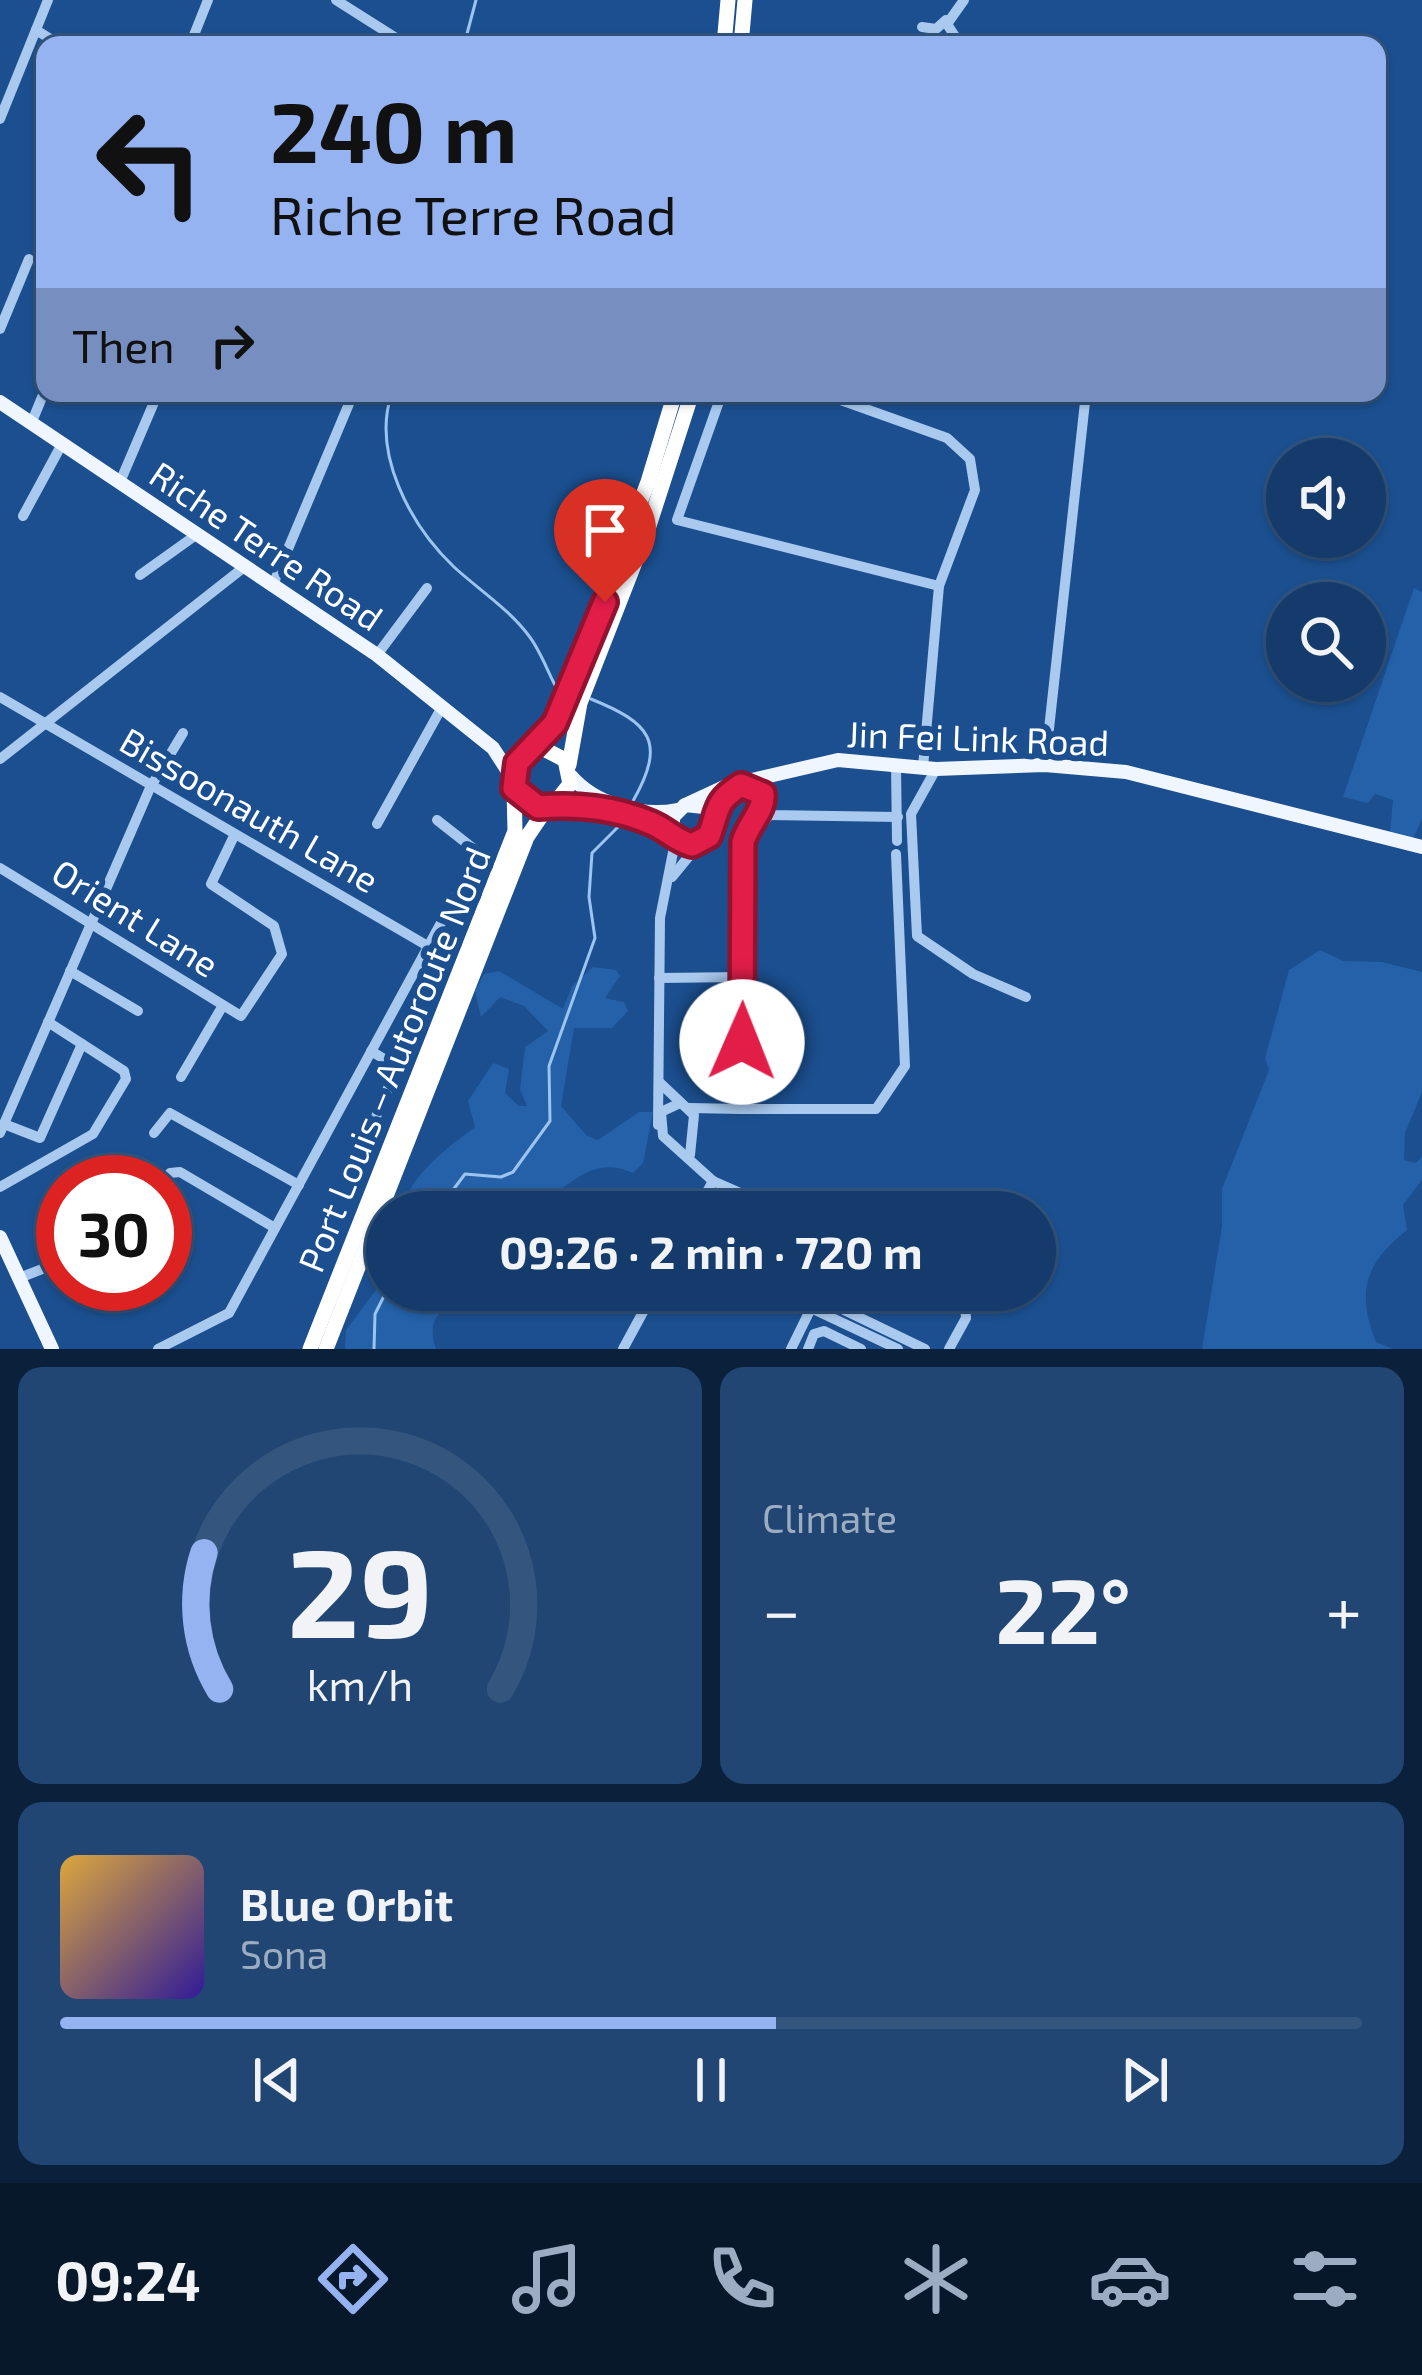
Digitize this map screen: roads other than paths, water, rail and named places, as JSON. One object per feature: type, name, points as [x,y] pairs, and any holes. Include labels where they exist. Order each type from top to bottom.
[{"type":"highway","points":[[725,36],[728,0]]},
{"type":"highway","points":[[742,36],[745,0]]},
{"type":"highway","points":[[672,402],[575,694],[567,793],[551,805],[528,803],[513,784],[525,755],[543,741],[575,694],[648,529],[689,402]]},
{"type":"highway","points":[[525,755],[552,751],[570,771]]},
{"type":"highway","name":"Port Louis – Autoroute Nord","points":[[310,1349],[515,831],[513,784]]},
{"type":"highway","name":"Port Louis – Autoroute Nord","points":[[326,1349],[527,837],[551,805]]},
{"type":"main road","name":"Riche Terre Road","points":[[0,402],[377,656],[493,748]]},
{"type":"main road","points":[[493,748],[525,755]]},
{"type":"main road","points":[[493,748],[513,784]]},
{"type":"main road","name":"Jin Fei Link Road","points":[[741,785],[835,764],[896,769],[1045,765],[1126,772],[1422,847]]},
{"type":"main road","points":[[570,771],[591,796],[619,805],[698,805],[711,817]]},
{"type":"main road","points":[[681,807],[741,785]]},
{"type":"main road","points":[[551,805],[607,810],[698,844],[712,830],[718,800],[741,785]]},
{"type":"main road","points":[[674,835],[681,807]]},
{"type":"main road","points":[[0,1237],[52,1349]]},
{"type":"street","points":[[0,119],[4,96],[48,0]]},
{"type":"street","points":[[194,36],[208,0]]},
{"type":"street","points":[[336,0],[393,36]]},
{"type":"street","points":[[922,27],[936,29],[964,0]]},
{"type":"street","points":[[948,18],[954,36]]},
{"type":"street","points":[[36,30],[46,36]]},
{"type":"street","points":[[0,329],[29,259]]},
{"type":"street","points":[[31,424],[40,402]]},
{"type":"street","points":[[120,482],[154,402]]},
{"type":"street","points":[[272,587],[350,402]]},
{"type":"street","points":[[719,402],[677,520],[939,586]]},
{"type":"street","points":[[846,402],[947,438],[970,459],[976,490],[939,586],[929,768],[910,814],[917,936],[973,974],[1026,997]]},
{"type":"street","points":[[1045,765],[1085,402]]},
{"type":"street","points":[[23,516],[62,444]]},
{"type":"street","points":[[140,575],[196,535]]},
{"type":"street","points":[[0,759],[243,568]]},
{"type":"street","points":[[377,656],[427,588]]},
{"type":"street","name":"Bissoonauth Lane","points":[[0,697],[149,788],[426,945]]},
{"type":"street","points":[[377,824],[442,707]]},
{"type":"street","points":[[82,1044],[40,1138],[2,1129],[149,788],[183,733]]},
{"type":"street","points":[[658,1125],[665,1107],[714,1112],[876,1109],[905,1066],[896,769]]},
{"type":"street","points":[[741,785],[763,794],[761,815],[745,834],[741,1109]]},
{"type":"street","points":[[761,815],[898,817]]},
{"type":"street","points":[[158,1349],[229,1313],[479,853],[436,820]]},
{"type":"street","points":[[674,835],[660,918],[658,1125],[663,1136],[675,1141],[713,1180],[737,1191]]},
{"type":"street","name":"Orient Lane","points":[[0,868],[241,1016],[283,954],[274,926],[211,884],[234,836]]},
{"type":"street","points":[[670,880],[698,844]]},
{"type":"street","points":[[70,970],[138,1011]]},
{"type":"street","points":[[659,978],[743,977]]},
{"type":"street","points":[[182,1077],[222,1007]]},
{"type":"street","points":[[0,1187],[93,1134],[126,1079],[124,1071],[48,1022]]},
{"type":"street","points":[[354,1169],[394,1074],[394,1065],[371,1051]]},
{"type":"street","points":[[659,1082],[683,1106],[694,1126],[690,1155]]},
{"type":"street","points":[[675,1141],[714,1112]]},
{"type":"street","points":[[154,1133],[170,1113],[298,1185]]},
{"type":"street","points":[[192,1179],[275,1228]]},
{"type":"street","points":[[707,1191],[713,1180]]},
{"type":"street","points":[[19,1278],[36,1271]]},
{"type":"street","points":[[623,1349],[644,1311]]},
{"type":"street","points":[[791,1349],[810,1311]]},
{"type":"street","points":[[817,1311],[898,1349]]},
{"type":"street","points":[[846,1311],[926,1349]]},
{"type":"street","points":[[949,1349],[965,1311]]},
{"type":"street","points":[[808,1349],[814,1334],[824,1331],[861,1349]]},
{"type":"waterway","points":[[466,36],[476,0]]},
{"type":"waterway","points":[[390,402],[387,439],[391,463],[410,509],[454,567],[521,626],[555,685],[565,689]]},
{"type":"waterway","points":[[591,699],[627,717],[647,736],[649,763],[633,801]]},
{"type":"waterway","points":[[452,1191],[465,1174],[501,1177],[513,1172],[550,1121],[549,1066],[595,938],[589,897],[592,853],[624,821]]},
{"type":"waterway","points":[[374,1349],[376,1311]]}]
